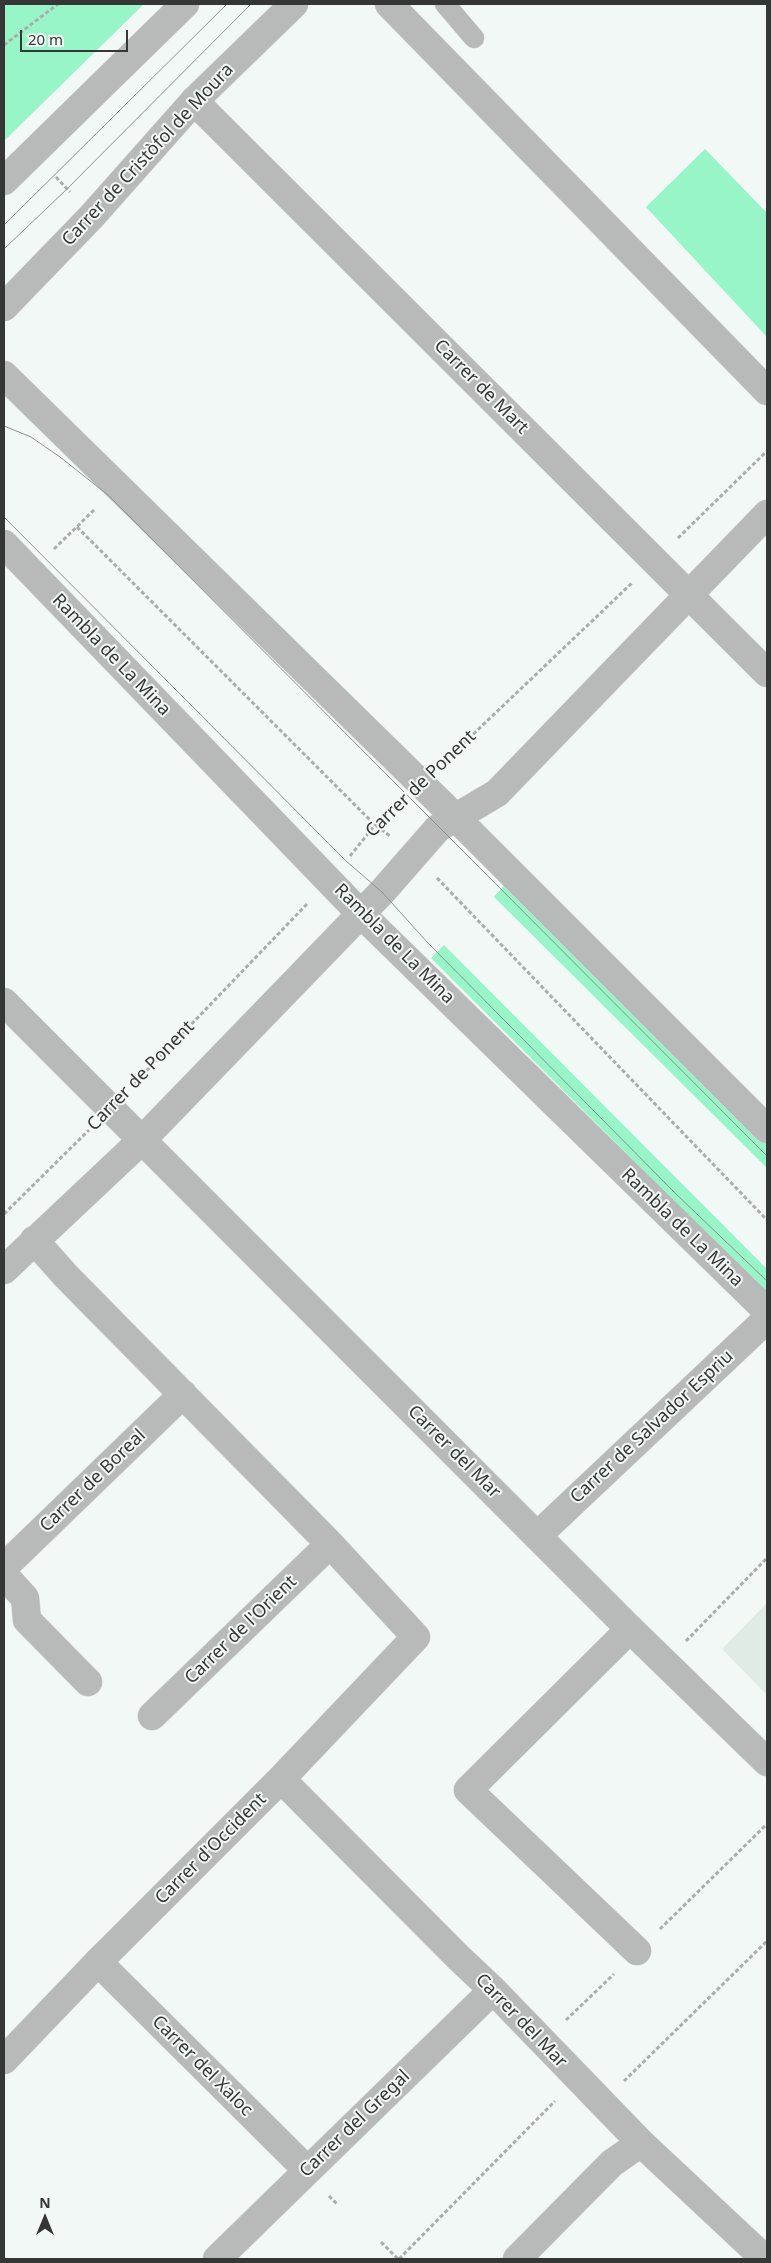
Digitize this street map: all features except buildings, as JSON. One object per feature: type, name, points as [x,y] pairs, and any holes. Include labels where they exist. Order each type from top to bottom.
[{"type":"street","points":[[4,181],[185,4]]},
{"type":"street","name":"Carrer de Cristòfol de Moura","points":[[4,307],[92,216],[194,101],[294,4]]},
{"type":"street","points":[[389,4],[767,390]]},
{"type":"street","name":"Carrer de Mart","points":[[194,101],[767,673]]},
{"type":"street","points":[[4,375],[456,818],[767,1129]]},
{"type":"street","points":[[4,1270],[141,1141],[416,856],[438,828],[497,793],[767,514]]},
{"type":"street","name":"Rambla de La Mina","points":[[4,544],[360,913],[767,1311]]},
{"type":"street","name":"Carrer del Mar","points":[[4,1002],[630,1629],[767,1762]]},
{"type":"street","points":[[34,1240],[66,1276],[330,1544]]},
{"type":"street","name":"Carrer de Salvador Espriu","points":[[537,1536],[767,1319]]},
{"type":"street","name":"Carrer de Boreal","points":[[4,1567],[183,1394]]},
{"type":"street","name":"Carrer d'Occident","points":[[4,2060],[98,1962],[281,1779],[416,1637],[330,1544]]},
{"type":"street","name":"Carrer de l'Orient","points":[[152,1716],[330,1544]]},
{"type":"street","points":[[4,1575],[25,1598],[27,1620],[88,1682]]},
{"type":"street","points":[[630,1629],[468,1790],[637,1951]]},
{"type":"street","name":"Carrer del Mar","points":[[281,1779],[493,1990],[642,2143],[765,2259]]},
{"type":"street","name":"Carrer del Xaloc","points":[[98,1962],[307,2170]]},
{"type":"street","name":"Carrer del Gregal","points":[[217,2259],[493,1990]]},
{"type":"street","points":[[518,2259],[612,2163],[642,2143]]},
{"type":"lane","points":[[445,4],[474,38]]},
{"type":"path","points":[[4,45],[58,4]]},
{"type":"path","points":[[32,154],[92,216]]},
{"type":"path","name":"Carrer de Ponent","points":[[4,1214],[110,1110],[330,881],[375,825],[655,561],[767,451]]},
{"type":"path","points":[[28,570],[44,559],[118,486]]},
{"type":"path","points":[[665,1662],[767,1558]]},
{"type":"path","points":[[617,2088],[767,1941]]},
{"type":"path","points":[[381,2242],[398,2259],[556,2100],[564,2106]]},
{"type":"shaded area","points":[[767,1603],[767,1695],[722,1649]]},
{"type":"green space","points":[[4,4],[144,4],[4,141]]},
{"type":"green space","points":[[705,149],[767,213],[767,337],[646,207]]},
{"type":"green space","points":[[507,882],[767,1141],[767,1168],[494,897]]},
{"type":"green space","points":[[444,945],[767,1269],[767,1294],[431,958]]},
{"type":"tram line","points":[[4,225],[227,4]]},
{"type":"tram line","points":[[4,249],[67,189],[251,4]]},
{"type":"tram line","points":[[4,426],[31,437],[108,495],[767,1156]]},
{"type":"tram line","points":[[4,517],[346,861],[382,892],[427,942],[675,1193],[767,1281]]}]
